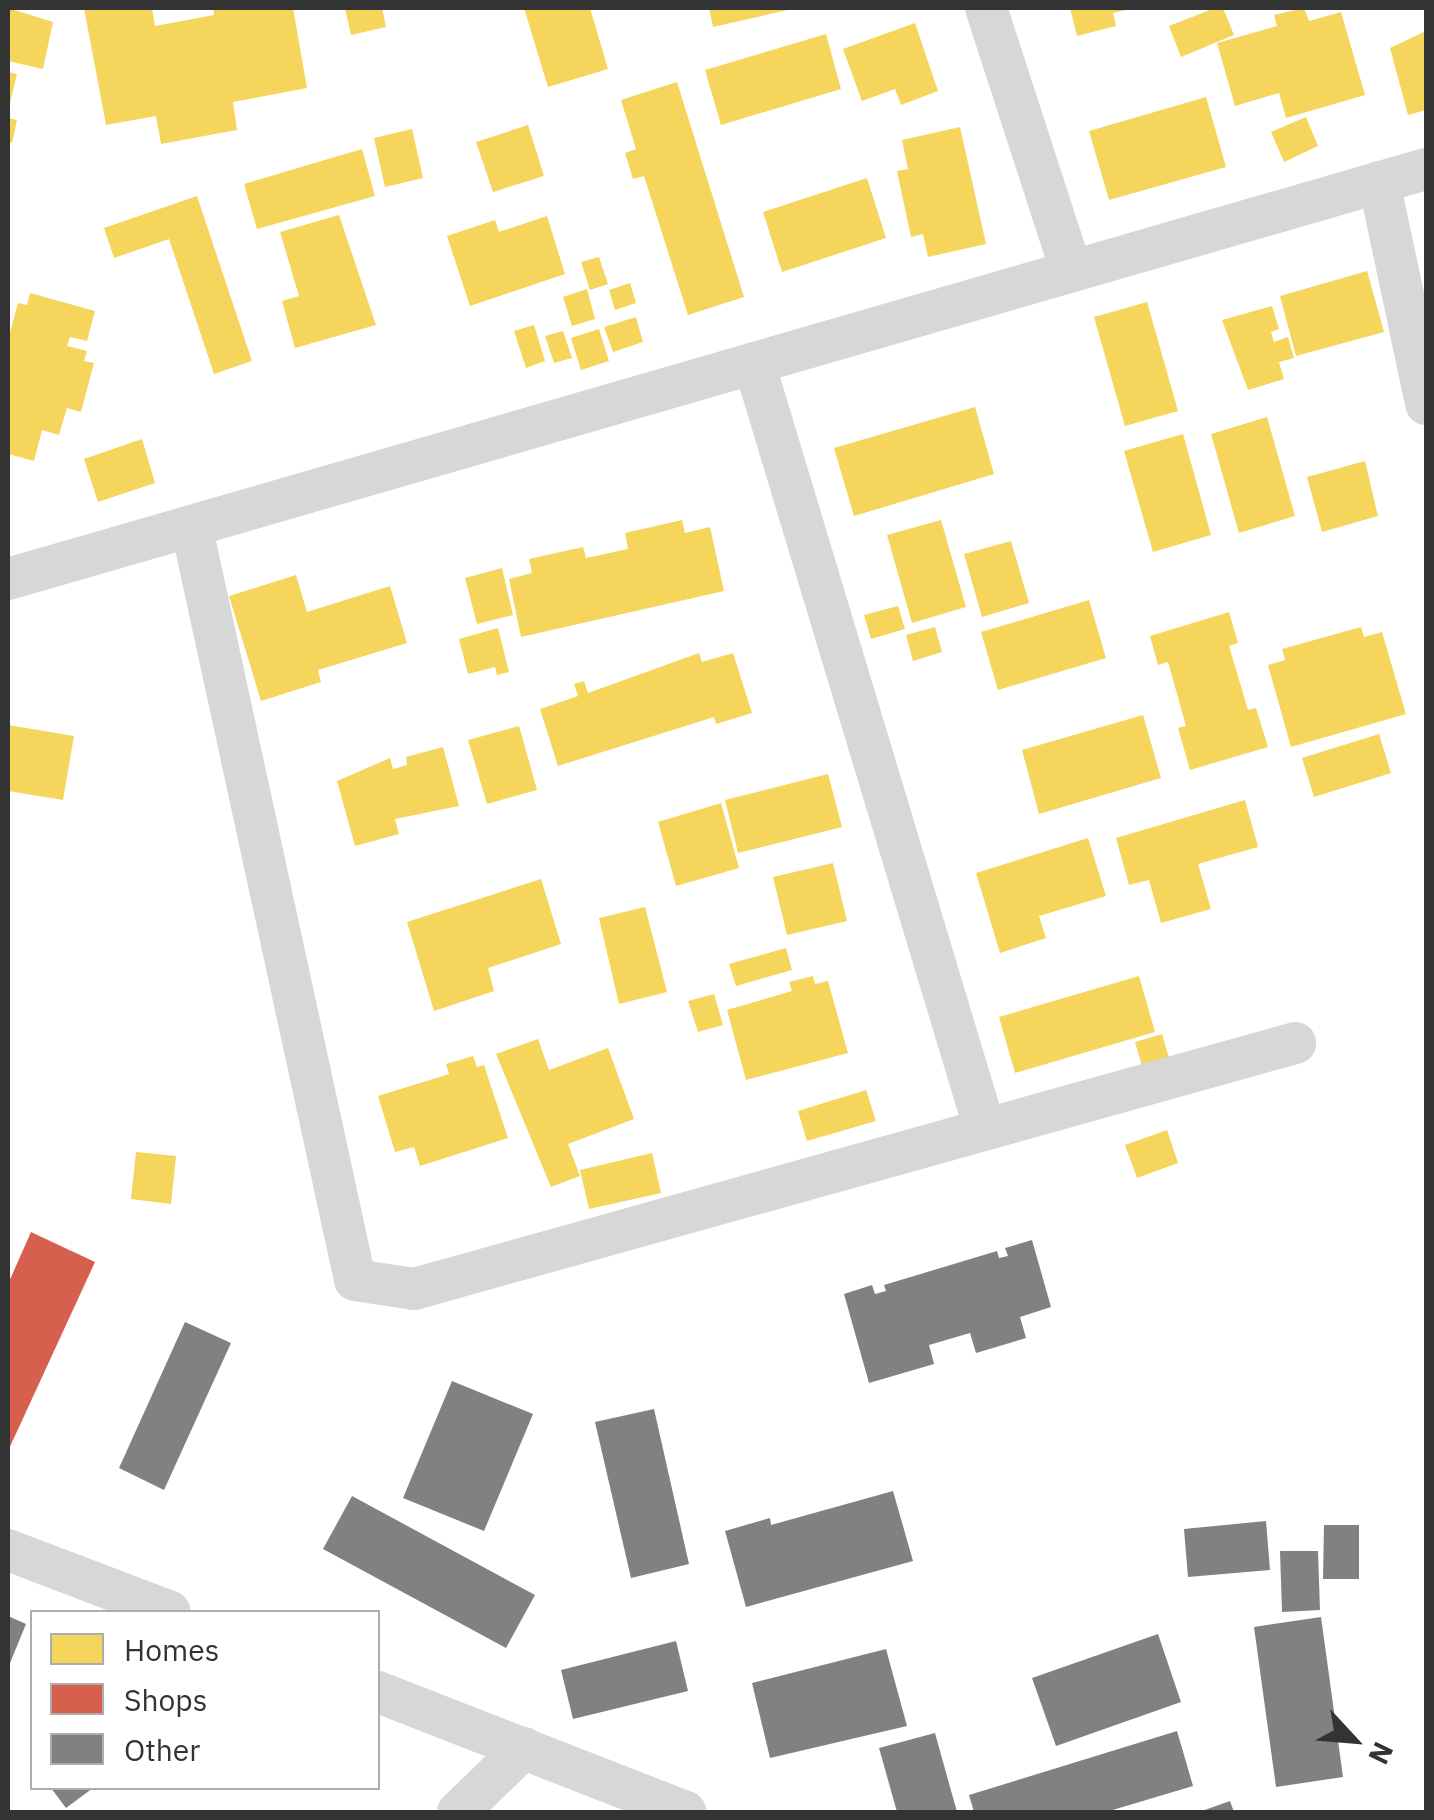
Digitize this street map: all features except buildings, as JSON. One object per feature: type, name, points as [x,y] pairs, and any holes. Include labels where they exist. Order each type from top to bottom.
[{"type":"street","points":[[986,8],[1071,269]]},
{"type":"street","points":[[8,579],[192,529],[1071,269],[1426,169]]},
{"type":"street","points":[[1379,182],[1426,404]]},
{"type":"street","points":[[754,362],[984,1126]]},
{"type":"street","points":[[192,529],[356,1280],[414,1289],[984,1126],[1294,1043]]},
{"type":"street","points":[[8,1550],[165,1610]]},
{"type":"street","points":[[380,1693],[685,1812]]},
{"type":"street","points":[[458,1812],[524,1748]]}]
